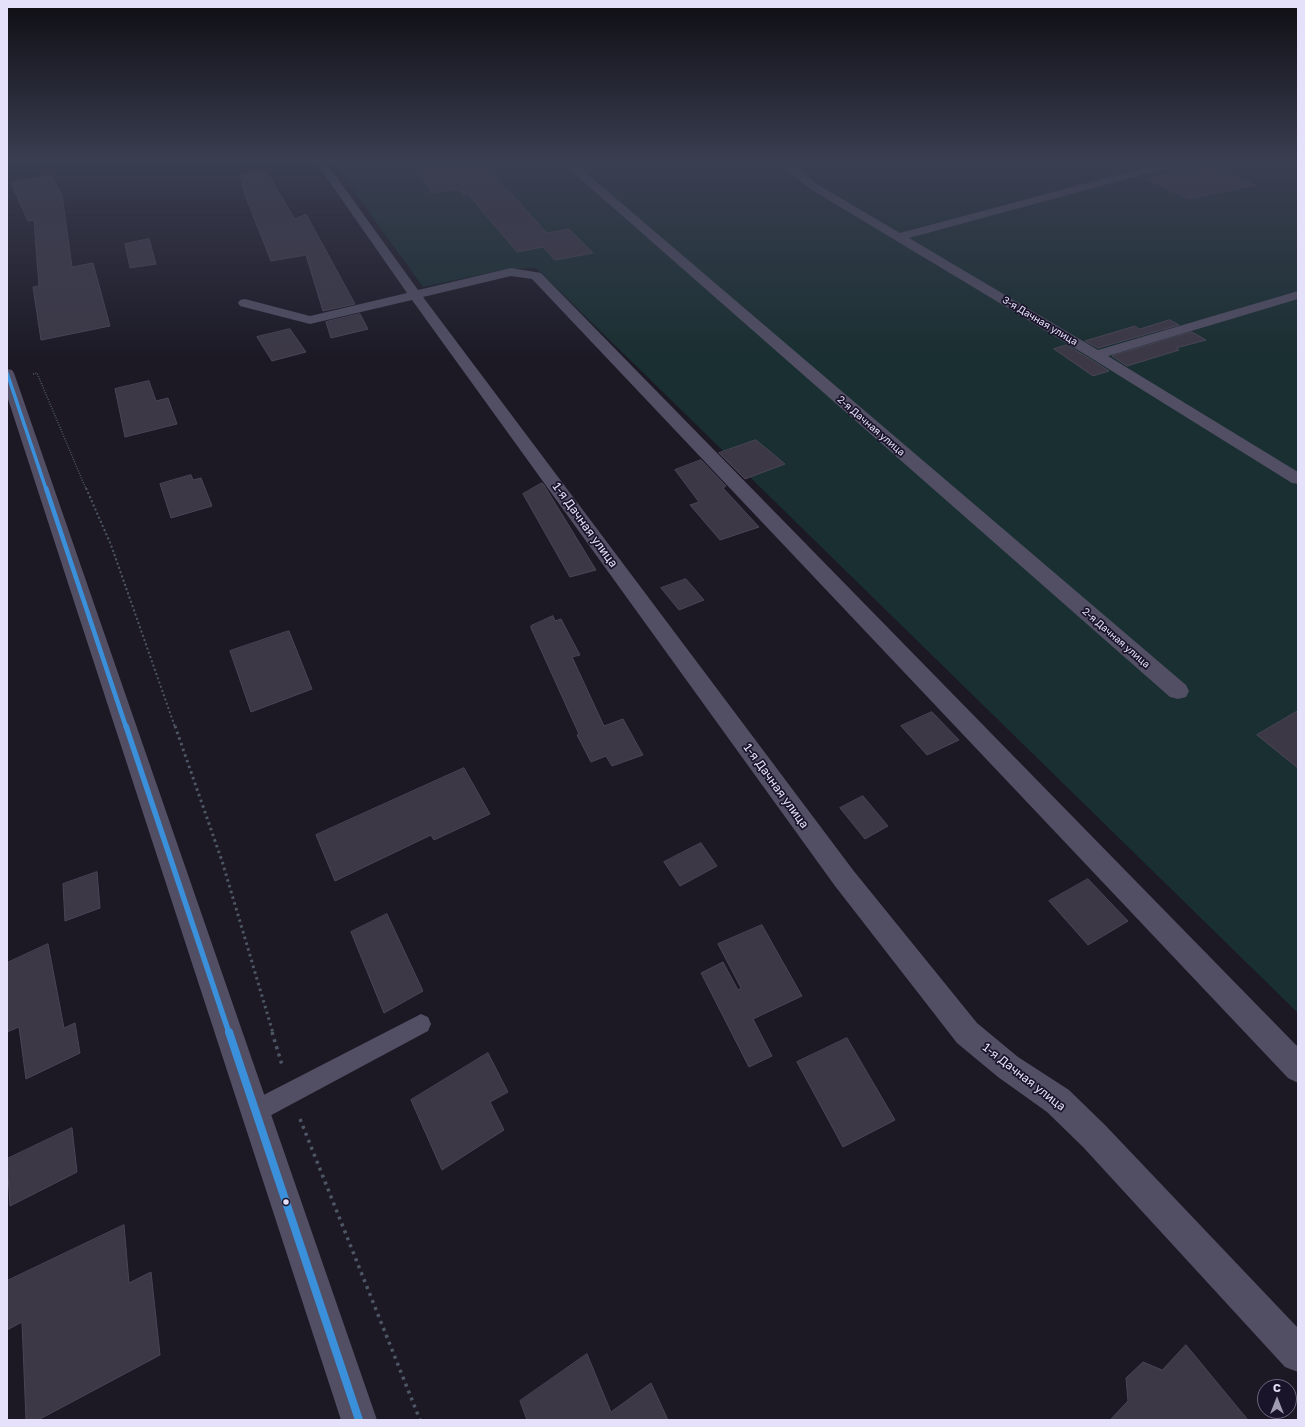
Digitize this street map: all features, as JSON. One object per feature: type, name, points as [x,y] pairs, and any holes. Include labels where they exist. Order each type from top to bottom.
[{"type":"street","name":"1-я Дачная улица","points":[[367,228],[415,295],[844,878],[967,1032],[1008,1067],[1058,1101],[1094,1136],[1298,1354]]},
{"type":"street","name":"2-я Дачная улица","points":[[642,228],[1178,691]]},
{"type":"street","name":"3-я Дачная улица","points":[[883,228],[1096,355],[1298,479]]},
{"type":"street","points":[[899,237],[934,228]]},
{"type":"street","points":[[245,303],[310,320],[511,272],[536,276],[1298,1068]]},
{"type":"street","points":[[1096,355],[1298,295]]},
{"type":"street","points":[[8,377],[359,1420]]},
{"type":"lane","points":[[256,1111],[421,1024]]},
{"type":"path","points":[[8,377],[37,373],[111,545],[222,861],[290,1093],[420,1420]]},
{"type":"green space","points":[[380,228],[1298,228],[1298,1013],[536,268],[507,269],[423,287]]},
{"type":"building","points":[[35,228],[67,228],[72,267],[93,263],[110,326],[41,340],[33,287],[39,286]]},
{"type":"building","points":[[258,228],[313,228],[355,304],[323,311],[306,255],[271,261]]},
{"type":"building","points":[[496,228],[542,228],[547,233],[569,229],[593,253],[555,260],[543,247],[517,252]]},
{"type":"building","points":[[149,239],[156,264],[130,268],[125,244]]},
{"type":"building","points":[[360,314],[368,329],[331,338],[326,322]]},
{"type":"building","points":[[1170,320],[1179,325],[1098,348],[1085,341],[1135,326],[1139,329]]},
{"type":"building","points":[[290,329],[306,352],[272,361],[257,337]]},
{"type":"building","points":[[1192,332],[1206,340],[1176,348],[1179,350],[1127,366],[1112,356]]},
{"type":"building","points":[[1067,345],[1109,371],[1093,376],[1054,349]]},
{"type":"building","points":[[149,381],[156,401],[168,398],[177,424],[125,437],[115,389]]},
{"type":"building","points":[[756,440],[785,464],[745,479],[719,453]]},
{"type":"building","points":[[701,460],[726,486],[723,488],[759,527],[720,540],[690,505],[699,502],[675,470]]},
{"type":"building","points":[[191,475],[193,480],[201,478],[212,506],[171,518],[160,484]]},
{"type":"building","points":[[542,483],[596,570],[570,577],[523,494]]},
{"type":"building","points":[[686,579],[704,600],[679,610],[661,588]]},
{"type":"building","points":[[553,616],[555,621],[561,619],[580,655],[572,657],[604,726],[623,719],[643,755],[612,766],[606,756],[591,762],[577,735],[579,734],[531,628],[531,626]]},
{"type":"building","points":[[289,631],[312,689],[251,712],[230,651]]},
{"type":"building","points":[[1298,711],[1298,768],[1257,735]]},
{"type":"building","points":[[932,712],[959,740],[927,755],[901,726]]},
{"type":"building","points":[[464,768],[490,814],[434,840],[431,835],[335,881],[316,835]]},
{"type":"building","points":[[863,796],[888,826],[865,839],[840,808]]},
{"type":"building","points":[[701,843],[717,866],[680,886],[664,862]]},
{"type":"building","points":[[97,872],[100,908],[65,921],[63,884]]},
{"type":"building","points":[[1088,879],[1128,921],[1088,945],[1049,901]]},
{"type":"building","points":[[387,914],[423,991],[384,1013],[351,932]]},
{"type":"building","points":[[762,925],[802,996],[753,1019],[772,1056],[749,1067],[701,973],[723,962],[738,990],[741,988],[718,944]]},
{"type":"building","points":[[48,944],[64,1028],[75,1023],[80,1053],[26,1079],[19,1027],[7,1032],[7,963]]},
{"type":"building","points":[[847,1038],[895,1120],[843,1147],[797,1062]]},
{"type":"building","points":[[488,1053],[508,1092],[490,1102],[504,1130],[442,1170],[411,1100]]},
{"type":"building","points":[[72,1128],[77,1172],[10,1206],[7,1159]]},
{"type":"building","points":[[124,1225],[129,1283],[151,1272],[160,1355],[38,1420],[26,1420],[22,1322],[7,1330],[7,1281]]},
{"type":"building","points":[[1186,1345],[1248,1420],[1110,1420],[1128,1401],[1126,1378],[1143,1362],[1162,1370]]},
{"type":"building","points":[[587,1354],[611,1412],[651,1383],[668,1420],[527,1420],[520,1401]]},
{"type":"transit line","points":[[7,373],[359,1420]]}]
